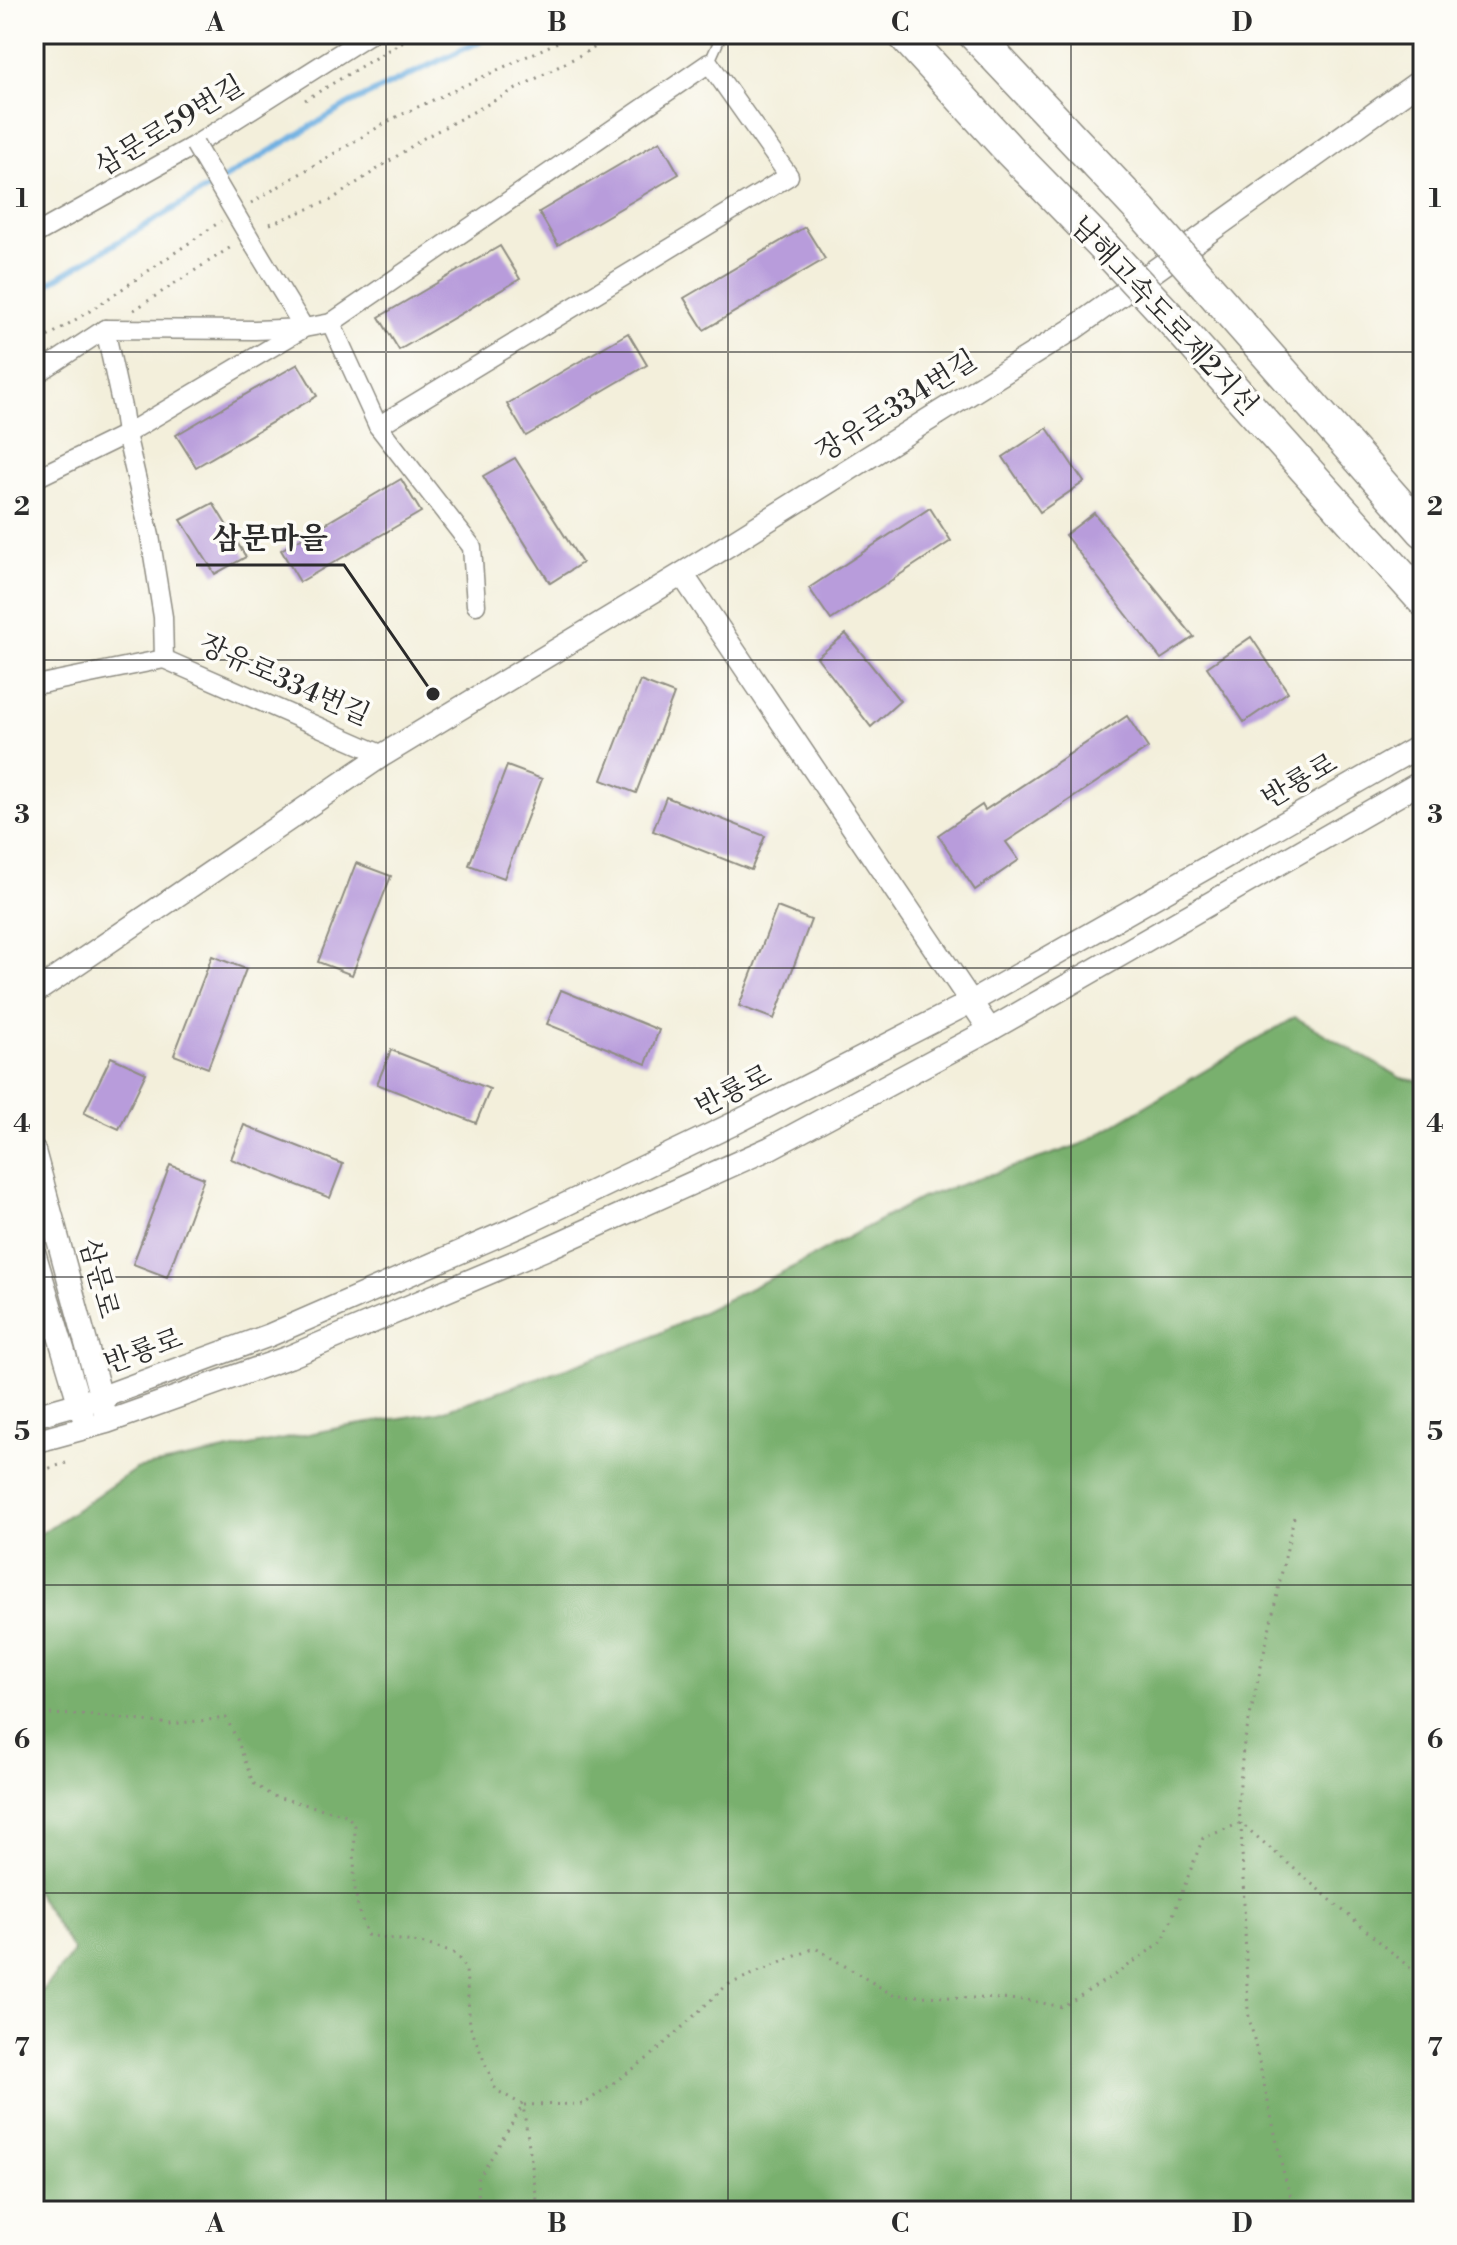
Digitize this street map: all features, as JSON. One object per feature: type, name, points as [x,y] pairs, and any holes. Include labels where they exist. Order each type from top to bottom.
[{"type":"highway","name":"남해고속도로제2지선","points":[[903,34],[1168,316],[1423,600]]},
{"type":"highway","name":"남해고속도로제2지선","points":[[975,35],[1141,211],[1423,531]]},
{"type":"street","name":"삼문로59번길","points":[[34,235],[195,145],[370,34]]},
{"type":"street","points":[[34,376],[105,329],[255,330],[304,328],[331,323],[709,63],[789,176],[378,426]]},
{"type":"street","name":"장유로334번길","points":[[34,993],[383,755],[682,574],[1073,329],[1423,79]]},
{"type":"street","points":[[195,145],[304,328]]},
{"type":"street","points":[[331,323],[378,426],[472,547],[476,605]]},
{"type":"street","points":[[34,479],[126,434],[304,328]]},
{"type":"street","name":"장유로334번길","points":[[105,329],[150,536],[163,617],[164,659],[383,755]]},
{"type":"street","points":[[682,574],[990,1030]]},
{"type":"street","points":[[36,685],[164,659]]},
{"type":"street","name":"반룡로","points":[[34,1416],[102,1397],[270,1335],[527,1223],[733,1124],[971,1002],[1423,744]]},
{"type":"street","name":"반룡로","points":[[34,1442],[97,1425],[289,1357],[550,1247],[770,1148],[990,1030],[1423,781]]},
{"type":"street","name":"삼문로","points":[[34,1151],[102,1397],[97,1425]]},
{"type":"street","name":"삼문로","points":[[34,1252],[80,1404],[97,1425]]},
{"type":"lane","points":[[709,63],[722,34]]},
{"type":"path","points":[[246,206],[392,119],[575,34]]},
{"type":"path","points":[[270,224],[331,200],[424,138],[620,34]]},
{"type":"path","points":[[34,345],[93,309],[223,220]]},
{"type":"path","points":[[105,329],[231,247]]},
{"type":"path","points":[[34,1473],[66,1463]]},
{"type":"path","points":[[1294,1517],[1243,1748],[1238,1807],[1248,2012],[1295,2211]]},
{"type":"path","points":[[34,1714],[87,1715],[170,1724],[226,1718],[253,1783],[272,1796],[347,1815],[355,1826],[354,1882],[367,1935],[426,1944],[456,1954],[466,1970],[470,2026],[496,2090],[523,2105],[584,2104],[651,2056],[727,1985],[815,1948],[893,1995],[1027,2000],[1062,2007],[1163,1941],[1203,1838],[1241,1823]]},
{"type":"path","points":[[1241,1823],[1417,1974],[1423,1975]]},
{"type":"path","points":[[480,2211],[477,2181],[523,2105]]},
{"type":"path","points":[[523,2105],[538,2207],[543,2211]]},
{"type":"green space","points":[[1295,1017],[1401,1078],[1423,1082],[1423,2211],[34,2211],[34,2001],[74,1952],[34,1889],[34,1538],[136,1469],[343,1427],[439,1412],[646,1340],[795,1266],[921,1198],[1082,1144]]},
{"type":"building","points":[[660,141],[679,174],[558,245],[539,212]]},
{"type":"building","points":[[805,227],[825,259],[704,330],[684,298]]},
{"type":"building","points":[[500,246],[520,279],[399,350],[379,317]]},
{"type":"building","points":[[628,333],[647,365],[526,436],[507,404]]},
{"type":"building","points":[[298,364],[317,396],[196,467],[176,435]]},
{"type":"building","points":[[1047,428],[1084,482],[1040,512],[1003,457]]},
{"type":"building","points":[[515,458],[582,563],[550,583],[483,476]]},
{"type":"building","points":[[401,479],[421,512],[300,582],[281,550]]},
{"type":"building","points":[[213,503],[246,557],[215,574],[181,520]]},
{"type":"building","points":[[930,508],[951,541],[831,620],[809,588]]},
{"type":"building","points":[[1094,513],[1194,637],[1161,659],[1065,535]]},
{"type":"building","points":[[846,634],[900,701],[871,727],[817,657]]},
{"type":"building","points":[[1251,637],[1288,692],[1244,722],[1207,667]]},
{"type":"building","points":[[640,681],[674,694],[636,793],[602,780]]},
{"type":"building","points":[[1127,716],[1148,748],[1006,842],[1019,860],[975,890],[938,835],[982,805],[985,810]]},
{"type":"building","points":[[507,766],[542,779],[504,878],[469,865]]},
{"type":"building","points":[[666,797],[765,836],[751,870],[653,831]]},
{"type":"building","points":[[356,863],[391,876],[352,975],[318,962]]},
{"type":"building","points":[[777,907],[811,920],[774,1019],[739,1006]]},
{"type":"building","points":[[212,956],[246,969],[208,1068],[174,1055]]},
{"type":"building","points":[[561,990],[659,1030],[646,1064],[547,1024]]},
{"type":"building","points":[[391,1050],[490,1089],[476,1123],[377,1084]]},
{"type":"building","points":[[111,1057],[146,1073],[119,1129],[84,1113]]},
{"type":"building","points":[[244,1125],[343,1164],[330,1198],[231,1159]]},
{"type":"building","points":[[170,1165],[204,1178],[167,1277],[133,1264]]},
{"type":"waterway","points":[[34,292],[349,104],[495,34]]},
{"type":"place","name":"삼문마을","points":[[433,694]]}]
